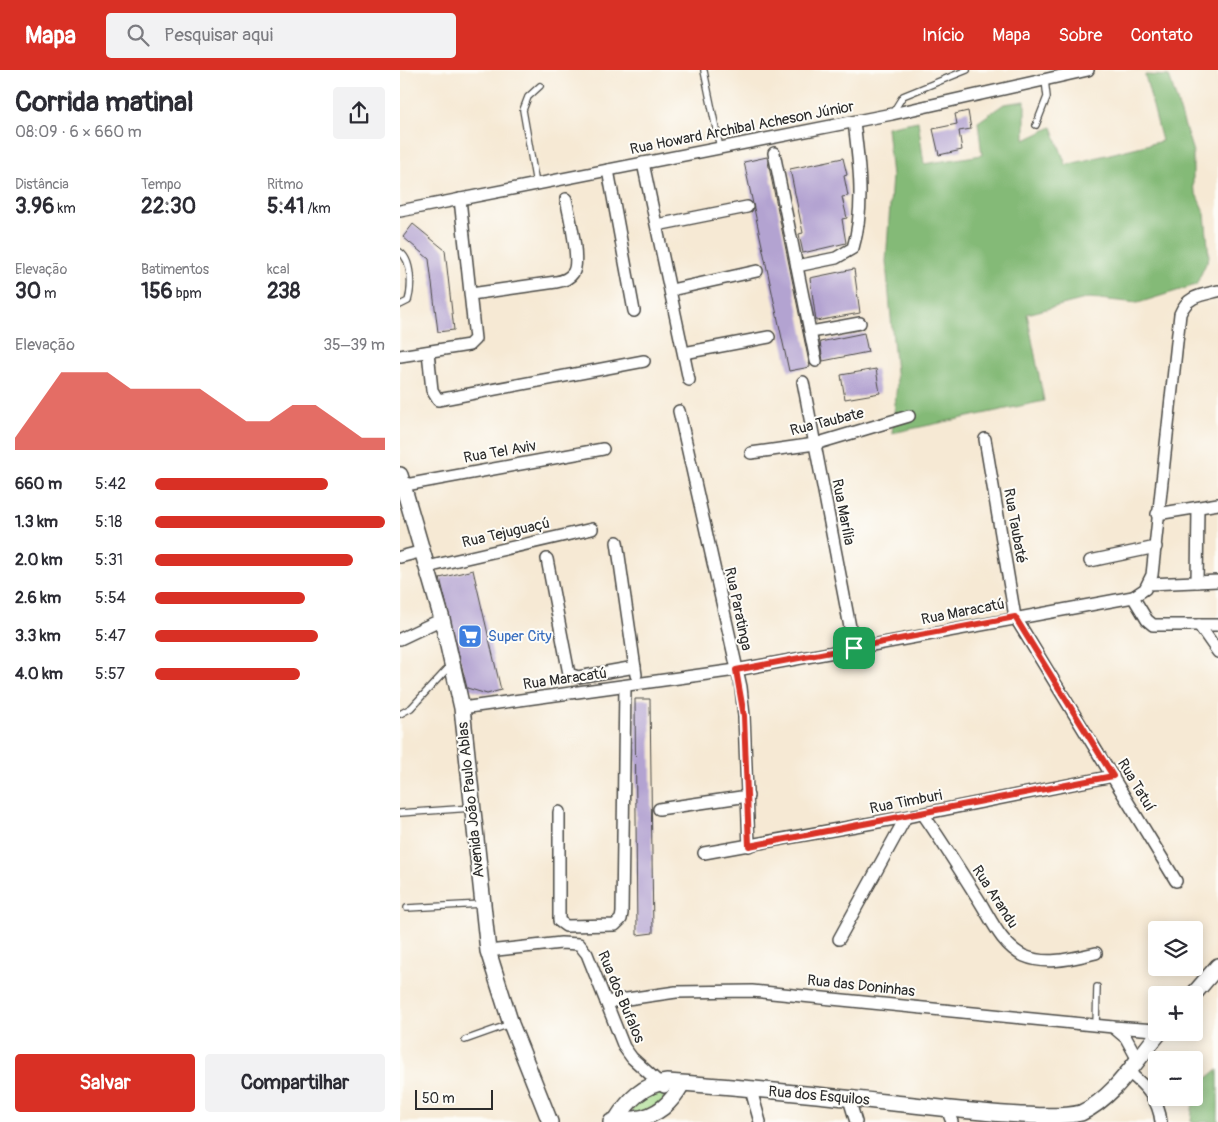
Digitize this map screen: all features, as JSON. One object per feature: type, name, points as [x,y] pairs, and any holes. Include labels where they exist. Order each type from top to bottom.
[{"type":"street","name":"Rua Howard Archibal Acheson Júnior","points":[[400,211],[854,122],[1088,70]]},
{"type":"street","points":[[797,266],[836,258],[853,248],[856,236],[860,176],[854,122]]},
{"type":"street","points":[[774,153],[816,360]]},
{"type":"street","points":[[643,163],[690,380]]},
{"type":"street","points":[[608,170],[634,311]]},
{"type":"street","points":[[400,356],[469,345],[474,341],[476,335],[460,199]]},
{"type":"street","points":[[471,294],[556,282],[568,278],[574,272],[576,260],[566,199]]},
{"type":"street","points":[[657,225],[747,207]]},
{"type":"street","points":[[671,290],[757,271]]},
{"type":"street","points":[[1218,291],[1192,297],[1183,306],[1180,314],[1157,514],[1156,547],[1149,584],[1218,581]]},
{"type":"street","points":[[810,332],[860,323]]},
{"type":"street","points":[[684,353],[769,337]]},
{"type":"street","points":[[428,352],[432,390],[438,400],[644,361]]},
{"type":"street","name":"Rua Marília","points":[[803,382],[854,648]]},
{"type":"street","name":"Rua Paratinga","points":[[679,411],[736,670],[744,716],[749,846]]},
{"type":"street","name":"Rua Taubate","points":[[751,453],[815,444],[909,416]]},
{"type":"street","name":"Rua Taubaté","points":[[985,439],[1015,617]]},
{"type":"street","name":"Rua Tel Aviv","points":[[401,482],[603,449]]},
{"type":"street","name":"Avenida João Paulo Ablas","points":[[401,482],[442,619],[462,708],[488,951],[511,1024],[550,1122]]},
{"type":"street","points":[[1157,514],[1218,504]]},
{"type":"street","points":[[1197,582],[1198,508]]},
{"type":"street","name":"Rua Tejuguaçú","points":[[427,567],[592,529]]},
{"type":"street","points":[[617,542],[637,684]]},
{"type":"street","points":[[1090,561],[1156,547]]},
{"type":"street","points":[[400,557],[423,551]]},
{"type":"street","points":[[547,559],[569,674],[578,677],[635,667]]},
{"type":"street","name":"Rua Maracatú","points":[[462,708],[736,670],[1015,617],[1133,597],[1149,584]]},
{"type":"street","points":[[1133,597],[1147,620],[1153,625],[1218,625]]},
{"type":"street","name":"Rua Tatuí","points":[[1015,617],[1176,881]]},
{"type":"street","points":[[400,640],[442,619]]},
{"type":"street","points":[[1199,626],[1218,652]]},
{"type":"street","points":[[559,812],[559,921],[566,926],[615,925],[621,918],[622,913],[625,686]]},
{"type":"street","name":"Rua Timburi","points":[[704,853],[923,814],[1113,776]]},
{"type":"street","points":[[659,809],[748,796]]},
{"type":"street","name":"Rua Arandu","points":[[923,814],[994,926],[1010,946],[1023,956],[1037,959],[1059,960],[1096,953]]},
{"type":"street","points":[[839,939],[906,817]]},
{"type":"street","name":"Rua dos Bufalos","points":[[488,951],[561,943],[579,944],[587,954],[624,1047],[632,1058],[660,1083]]},
{"type":"street","points":[[1200,986],[1218,966]]},
{"type":"street","name":"Rua das Doninhas","points":[[606,1002],[676,992],[752,990],[1113,1028],[1148,1030]]},
{"type":"street","points":[[1113,1028],[1126,1038],[1138,1060]]},
{"type":"street","name":"Rua dos Esquilos","points":[[613,1121],[644,1088],[660,1083],[678,1090],[751,1090],[849,1099],[950,1116],[1028,1119],[1066,1118],[1092,1107],[1107,1095],[1153,1041]]},
{"type":"street","points":[[1128,1072],[1150,1092],[1157,1103],[1161,1122]]},
{"type":"street","name":"Rua dos Esquilos","points":[[613,1121],[649,1119],[663,1108],[678,1090]]},
{"type":"street","points":[[751,1090],[760,1122]]},
{"type":"street","points":[[849,1099],[856,1122]]},
{"type":"lane","points":[[892,114],[903,96],[932,82],[967,70]]},
{"type":"lane","points":[[704,71],[720,148]]},
{"type":"lane","points":[[1036,126],[1047,97],[1045,80]]},
{"type":"lane","points":[[536,184],[523,110],[528,97],[540,86]]},
{"type":"lane","points":[[400,252],[406,258],[411,287],[408,301],[400,305]]},
{"type":"lane","points":[[400,714],[411,708],[453,663]]},
{"type":"lane","points":[[400,812],[472,808]]},
{"type":"lane","points":[[407,908],[482,904]]},
{"type":"lane","points":[[1096,1026],[1097,987]]},
{"type":"lane","points":[[465,1040],[511,1024]]},
{"type":"green space","points":[[1145,75],[1169,76],[1193,152],[1193,187],[1205,214],[1209,257],[1196,285],[1138,303],[1089,298],[1027,314],[1044,401],[892,433],[897,384],[886,262],[892,176],[887,127],[918,121],[924,164],[982,155],[978,122],[1004,104],[1025,101],[1025,140],[1052,127],[1066,165],[1162,141]]},
{"type":"green space","points":[[1218,1069],[1218,1122],[1191,1122],[1192,1106],[1203,1106],[1203,1082]]},
{"type":"green space","points":[[662,1090],[665,1094],[663,1103],[635,1114],[631,1109],[650,1092]]},
{"type":"building","points":[[968,111],[971,129],[959,131],[962,150],[939,155],[933,129],[957,124],[955,114]]},
{"type":"building","points":[[767,157],[810,367],[789,371],[744,162]]},
{"type":"building","points":[[843,158],[847,175],[844,176],[848,196],[842,197],[847,218],[842,219],[846,243],[803,253],[799,234],[803,233],[790,169]]},
{"type":"building","points":[[413,224],[445,250],[454,330],[438,332],[429,259],[403,237]]},
{"type":"building","points":[[854,269],[860,313],[816,321],[810,278]]},
{"type":"building","points":[[864,333],[868,352],[823,361],[820,342]]},
{"type":"building","points":[[876,369],[880,393],[845,399],[841,375]]},
{"type":"building","name":"Super City","points":[[473,570],[501,690],[487,694],[467,688],[440,578]]},
{"type":"building","points":[[635,699],[650,699],[653,933],[637,935]]},
{"type":"place","name":"Super City","points":[[470,636]]},
{"type":"route","points":[[1015,617],[1113,776],[749,846],[744,716],[736,670],[854,648],[1015,617]]}]
